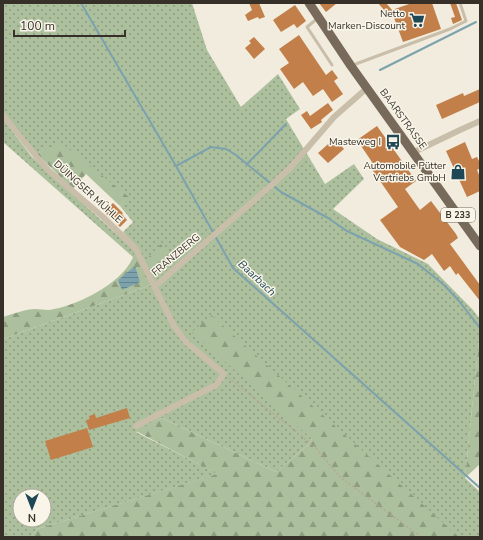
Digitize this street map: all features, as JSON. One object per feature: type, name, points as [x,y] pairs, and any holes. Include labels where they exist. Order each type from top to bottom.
[{"type":"main road","name":"BAARSTRASSE","points":[[309,3],[351,66],[480,246]]},
{"type":"street","name":"FRANZBERG","points":[[224,374],[186,342],[174,326],[154,286],[214,236],[290,168],[334,117],[367,88]]},
{"type":"street","name":"DÜINGSER MÜHLE","points":[[3,115],[48,170],[102,216],[136,249],[154,286]]},
{"type":"street","points":[[414,152],[480,121]]},
{"type":"street","points":[[136,426],[216,385],[224,374]]},
{"type":"lane","points":[[351,66],[450,29],[466,21],[460,3]]},
{"type":"lane","points":[[319,18],[307,27],[332,65]]},
{"type":"path","points":[[224,374],[315,448],[340,477],[421,537]]},
{"type":"green space","points":[[3,3],[192,3],[207,50],[241,107],[278,74],[300,109],[286,119],[325,184],[354,164],[364,179],[333,209],[377,239],[428,264],[480,319],[480,341],[479,340],[465,478],[480,492],[480,537],[459,537],[312,439],[308,445],[276,472],[162,418],[136,432],[218,474],[52,524],[52,488],[12,488],[12,528],[40,528],[37,529],[31,537],[3,537],[3,339],[151,285],[137,247],[123,232],[133,222],[120,206],[128,197],[60,143],[35,155],[3,115]]},
{"type":"green space","points":[[3,119],[32,157],[135,251],[134,258],[3,142]]},
{"type":"green space","points":[[60,142],[129,197],[120,206],[86,174],[73,189],[37,154]]},
{"type":"green space","points":[[162,243],[177,260],[158,278],[147,259]]},
{"type":"green space","points":[[135,251],[151,285],[3,339],[3,317],[28,310],[52,310],[90,296],[114,281],[124,272],[131,262]]},
{"type":"green space","points":[[211,315],[459,537],[31,537],[37,529],[52,528],[52,524],[217,474],[136,431],[162,418],[276,472],[308,445],[312,439],[192,332]]},
{"type":"green space","points":[[479,339],[480,464],[465,478]]},
{"type":"water","points":[[135,266],[140,282],[122,290],[118,280]]},
{"type":"building","points":[[249,3],[259,3],[265,17],[259,19],[258,17],[248,21],[245,15],[252,10]]},
{"type":"building","points":[[319,3],[337,3],[326,12]]},
{"type":"building","name":"Netto Marken-Discount","points":[[378,3],[386,3],[392,10],[412,3],[432,3],[441,29],[403,42],[393,15],[389,16]]},
{"type":"building","points":[[450,3],[456,3],[462,20],[453,24],[451,18],[455,17]]},
{"type":"building","points":[[295,5],[306,21],[297,28],[294,24],[281,32],[273,20]]},
{"type":"building","points":[[299,35],[326,75],[332,70],[338,78],[334,81],[343,94],[332,102],[323,89],[313,96],[303,82],[294,89],[280,69],[289,63],[279,49]]},
{"type":"building","points":[[254,37],[265,49],[254,59],[245,48],[251,43],[249,41]]},
{"type":"building","points":[[480,89],[480,102],[442,119],[436,105],[463,93],[464,96]]},
{"type":"building","points":[[328,103],[333,110],[321,120],[322,122],[311,129],[301,115],[307,111],[310,116]]},
{"type":"building","points":[[377,126],[416,181],[405,189],[420,210],[431,201],[456,234],[458,238],[450,244],[480,285],[480,301],[458,273],[456,275],[450,266],[444,271],[432,254],[424,260],[400,247],[380,220],[398,207],[369,165],[372,162],[357,140]]},
{"type":"building","points":[[335,138],[344,149],[328,163],[318,153]]},
{"type":"building","points":[[465,142],[472,159],[477,157],[480,163],[480,168],[477,170],[480,177],[480,191],[467,197],[446,151]]},
{"type":"building","points":[[113,203],[123,213],[122,214],[127,220],[120,227],[104,212]]},
{"type":"building","points":[[127,408],[130,418],[89,430],[86,420],[90,419],[89,416],[95,414],[96,418]]},
{"type":"building","points":[[87,428],[93,447],[51,460],[45,441]]},
{"type":"waterway","name":"Baarbach","points":[[81,3],[176,166],[233,268],[480,488]]},
{"type":"waterway","points":[[380,70],[476,22]]},
{"type":"waterway","points":[[247,164],[286,124]]},
{"type":"waterway","points":[[176,166],[211,147],[226,149],[236,155],[281,192],[328,218],[347,231],[418,264],[444,285],[459,301],[480,328]]},
{"type":"place","name":"Netto Marken-Discount","points":[[417,20]]},
{"type":"place","name":"Masteweg I","points":[[393,142]]},
{"type":"place","name":"Automobile Pütter Vertriebs GmbH","points":[[458,172]]}]
